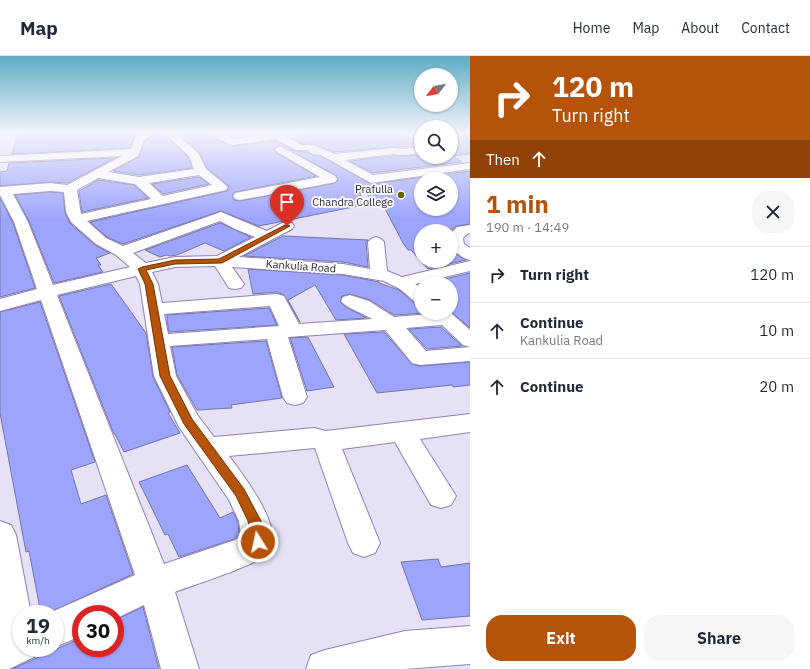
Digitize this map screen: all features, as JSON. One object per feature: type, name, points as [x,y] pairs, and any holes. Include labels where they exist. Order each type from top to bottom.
[{"type":"street","points":[[5,162],[2,169],[51,166]]},
{"type":"street","points":[[121,162],[70,189],[50,187],[3,191],[21,222],[48,292],[155,583],[180,669]]},
{"type":"street","points":[[76,219],[222,187],[201,171],[197,162]]},
{"type":"street","points":[[240,196],[330,179],[301,162]]},
{"type":"street","points":[[340,162],[371,179],[470,166]]},
{"type":"street","points":[[97,174],[139,181],[201,171]]},
{"type":"street","points":[[285,176],[300,185]]},
{"type":"street","points":[[139,181],[160,200]]},
{"type":"street","points":[[218,184],[233,182]]},
{"type":"street","points":[[70,189],[70,202],[76,219],[101,241],[132,260],[149,284],[165,376],[188,421],[240,493],[254,521],[258,542],[245,551],[155,583],[107,605]]},
{"type":"street","points":[[0,305],[48,292],[132,260],[220,216],[240,226],[268,236]]},
{"type":"street","points":[[235,284],[220,261],[287,226]]},
{"type":"street","points":[[470,229],[462,230],[455,238],[457,246],[470,255]]},
{"type":"street","points":[[376,242],[379,276]]},
{"type":"street","name":"Kankulia Road","points":[[132,260],[175,262],[220,261],[343,269],[389,277],[400,282],[414,292]]},
{"type":"street","points":[[400,282],[418,276],[470,266]]},
{"type":"street","points":[[154,309],[278,300],[295,397]]},
{"type":"street","points":[[350,301],[367,307],[379,314],[390,323],[420,358],[470,354]]},
{"type":"street","points":[[160,341],[284,332],[414,320]]},
{"type":"street","points":[[448,320],[470,341]]},
{"type":"street","points":[[208,448],[314,438],[326,441],[470,423]]},
{"type":"street","points":[[402,432],[441,496]]},
{"type":"street","points":[[326,441],[364,543]]},
{"type":"street","points":[[0,536],[12,639]]},
{"type":"street","points":[[325,669],[405,650],[470,645]]},
{"type":"building","points":[[108,162],[67,183],[50,182],[0,186],[0,172],[7,171],[9,163]]},
{"type":"building","points":[[130,162],[190,162],[192,168],[139,175],[113,171]]},
{"type":"building","points":[[204,162],[291,162],[316,176],[235,192],[232,195],[234,200],[240,201],[335,183],[338,180],[336,175],[311,162],[331,162],[371,184],[414,178],[414,216],[458,216],[458,173],[470,171],[470,224],[458,226],[458,224],[414,224],[414,253],[411,250],[408,250],[403,243],[381,201],[373,202],[358,182],[363,205],[259,226],[221,211],[123,244],[107,237],[90,222],[227,191],[229,186],[207,168]]},
{"type":"building","points":[[351,162],[414,162],[414,164],[446,164],[373,173]]},
{"type":"building","points":[[199,177],[209,184],[163,194],[152,184]]},
{"type":"building","points":[[98,180],[134,185],[148,198],[82,212],[79,191]]},
{"type":"building","points":[[50,192],[63,193],[65,212],[70,223],[95,245],[110,253],[96,258],[101,265],[98,265],[103,272],[54,283],[29,221],[15,195]]},
{"type":"building","points":[[0,198],[13,223],[35,288],[0,297]]},
{"type":"building","points":[[220,223],[251,237],[224,251],[205,243],[177,255],[170,256],[166,255],[160,257],[145,250]]},
{"type":"building","points":[[283,236],[368,240],[366,242],[368,267],[343,262],[244,256]]},
{"type":"building","points":[[458,255],[466,260],[458,262]]},
{"type":"building","points":[[248,269],[343,275],[379,282],[399,290],[414,302],[414,314],[394,315],[370,300],[350,294],[342,296],[340,302],[346,307],[367,318],[336,320],[315,285],[288,300],[300,322],[284,295],[277,292],[253,294]]},
{"type":"building","points":[[470,273],[470,328],[458,318],[457,276]]},
{"type":"building","points":[[111,284],[146,333],[153,377],[170,412],[168,413],[180,433],[124,452],[114,434],[59,296]]},
{"type":"building","points":[[40,302],[95,462],[71,470],[81,504],[106,495],[133,574],[64,606],[39,605],[29,551],[26,552],[0,413],[0,312]]},
{"type":"building","points":[[269,308],[277,325],[169,332],[167,315]]},
{"type":"building","points":[[441,327],[462,346],[427,349],[409,329]]},
{"type":"building","points":[[384,332],[412,364],[420,366],[470,362],[470,385],[453,387],[452,385],[377,393],[344,334]]},
{"type":"building","points":[[308,337],[334,387],[307,391],[290,338]]},
{"type":"building","points":[[266,341],[282,398],[231,405],[232,408],[197,410],[177,375],[172,347]]},
{"type":"building","points":[[187,465],[220,518],[233,512],[238,521],[239,535],[234,539],[179,557],[168,534],[165,535],[139,482]]},
{"type":"building","points":[[438,559],[441,567],[470,563],[470,616],[422,620],[401,562]]},
{"type":"building","points":[[143,607],[159,669],[12,669],[39,657],[64,657],[64,646],[72,642],[72,657],[124,657],[124,616]]},
{"type":"place","name":"Prafulla Chandra College","points":[[401,195]]},
{"type":"route","points":[[258,542],[254,521],[240,493],[188,421],[165,376],[149,284],[142,269],[175,262],[220,261],[287,226]]}]
